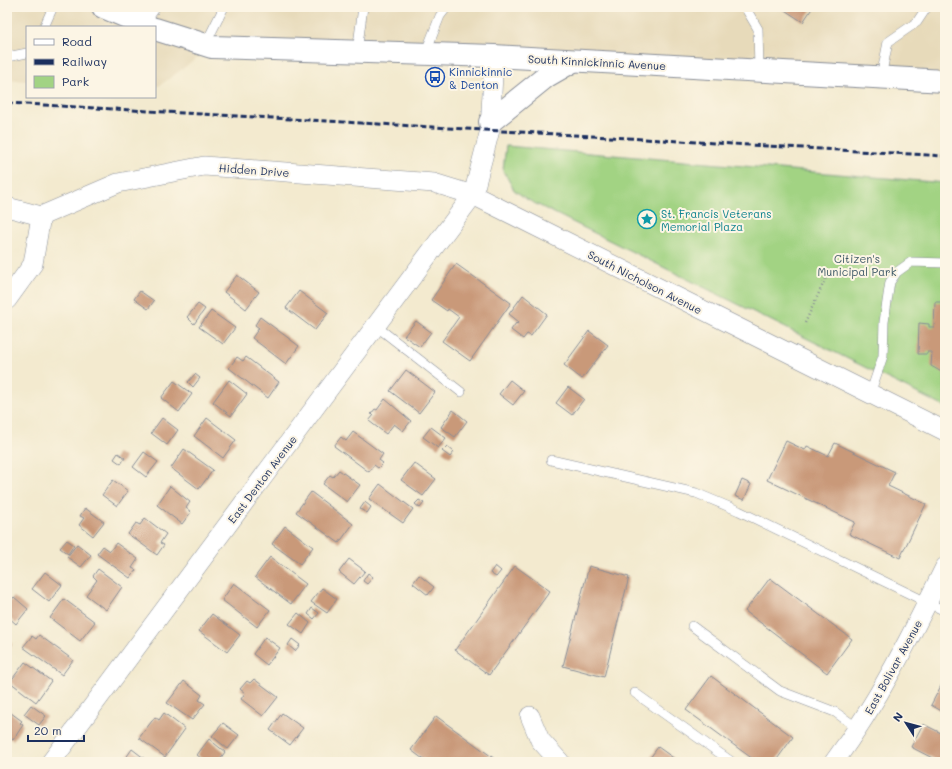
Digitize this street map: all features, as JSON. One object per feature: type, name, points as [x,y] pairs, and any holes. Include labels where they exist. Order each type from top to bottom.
[{"type":"street","name":"South Kinnickinnic Avenue","points":[[103,7],[148,21],[212,47],[494,56],[945,81]]},
{"type":"street","points":[[473,195],[482,166],[490,122],[494,56]]},
{"type":"street","points":[[490,122],[547,76],[573,60]]},
{"type":"street","name":"Hidden Drive","points":[[40,216],[118,182],[204,166],[434,183],[473,195]]},
{"type":"street","name":"East Denton Avenue","points":[[51,762],[473,195]]},
{"type":"street","name":"South Nicholson Avenue","points":[[473,195],[945,431]]},
{"type":"street","points":[[7,207],[40,216],[33,264],[7,300]]},
{"type":"street","name":"East Bolivar Avenue","points":[[834,762],[858,729],[891,675],[945,567]]},
{"type":"street","points":[[530,716],[540,740],[560,762]]},
{"type":"lane","points":[[44,26],[53,7]]},
{"type":"lane","points":[[205,45],[224,7]]},
{"type":"lane","points":[[357,52],[363,7]]},
{"type":"lane","points":[[425,54],[440,16],[447,7]]},
{"type":"lane","points":[[745,7],[758,29],[759,70]]},
{"type":"lane","points":[[881,77],[888,42],[917,22],[928,7]]},
{"type":"lane","points":[[7,57],[26,53]]},
{"type":"lane","points":[[870,394],[883,356],[884,322],[890,282],[897,272],[911,262],[945,263]]},
{"type":"lane","points":[[376,326],[461,392]]},
{"type":"lane","points":[[551,460],[696,493],[739,510],[945,611]]},
{"type":"lane","points":[[692,626],[780,691],[835,712],[858,729]]},
{"type":"lane","points":[[635,692],[732,762]]},
{"type":"path","points":[[805,323],[830,269]]},
{"type":"shaded area","points":[[7,7],[945,7],[945,81],[212,47],[159,86],[156,86],[156,26],[26,26],[26,81],[7,80]]},
{"type":"green space","name":"Citizen's Municipal Park","points":[[506,146],[945,183],[945,407],[528,200],[514,190],[503,170]]},
{"type":"building","points":[[780,7],[813,7],[803,22]]},
{"type":"building","points":[[456,264],[511,303],[470,361],[442,341],[459,317],[431,300]]},
{"type":"building","points":[[237,275],[259,292],[246,309],[224,292]]},
{"type":"building","points":[[140,291],[154,301],[148,309],[134,299]]},
{"type":"building","points":[[299,291],[328,313],[315,330],[286,308]]},
{"type":"building","points":[[523,295],[547,314],[531,336],[527,334],[523,339],[511,330],[516,323],[517,324],[519,322],[509,314]]},
{"type":"building","points":[[935,302],[945,302],[945,374],[931,366],[932,352],[927,352],[927,354],[918,354],[919,323],[929,324],[929,327],[934,327]]},
{"type":"building","points":[[198,304],[205,309],[194,324],[187,317]]},
{"type":"building","points":[[211,311],[235,328],[223,344],[199,327]]},
{"type":"building","points":[[260,317],[299,346],[286,364],[252,338],[259,328],[255,325]]},
{"type":"building","points":[[416,321],[431,332],[420,347],[404,336]]},
{"type":"building","points":[[589,331],[608,345],[582,379],[564,365]]},
{"type":"building","points":[[237,357],[243,361],[246,357],[279,382],[268,398],[229,368]]},
{"type":"building","points":[[406,370],[435,392],[419,413],[390,391]]},
{"type":"building","points":[[195,374],[200,378],[193,387],[188,382]]},
{"type":"building","points":[[229,380],[247,394],[231,416],[213,402]]},
{"type":"building","points":[[510,380],[524,391],[513,405],[499,394]]},
{"type":"building","points":[[174,381],[192,394],[179,412],[161,398]]},
{"type":"building","points":[[568,387],[584,399],[572,415],[556,403]]},
{"type":"building","points":[[385,399],[411,421],[403,431],[394,424],[386,434],[369,421],[374,415],[371,414],[375,409],[377,410]]},
{"type":"building","points":[[453,410],[467,421],[455,437],[441,427]]},
{"type":"building","points":[[162,418],[178,430],[167,445],[151,433]]},
{"type":"building","points":[[207,418],[236,440],[223,458],[194,436]]},
{"type":"building","points":[[431,427],[446,438],[438,448],[423,437]]},
{"type":"building","points":[[353,432],[383,454],[379,460],[383,463],[378,468],[374,465],[369,472],[334,446],[341,437],[346,441]]},
{"type":"building","points":[[786,441],[805,450],[807,446],[828,456],[835,443],[895,472],[888,486],[926,504],[900,558],[849,534],[855,522],[767,480]]},
{"type":"building","points":[[447,446],[454,452],[450,457],[442,451]]},
{"type":"building","points":[[184,449],[213,470],[199,489],[171,468]]},
{"type":"building","points":[[144,452],[158,462],[146,477],[133,467]]},
{"type":"building","points":[[118,453],[125,458],[121,464],[114,459]]},
{"type":"building","points":[[414,463],[436,479],[423,496],[401,480]]},
{"type":"building","points":[[339,470],[360,485],[347,502],[323,484],[330,475],[333,477]]},
{"type":"building","points":[[113,480],[128,491],[117,506],[102,495]]},
{"type":"building","points":[[742,480],[751,484],[744,500],[735,496]]},
{"type":"building","points":[[380,484],[413,509],[403,523],[369,499]]},
{"type":"building","points":[[170,486],[190,502],[186,508],[191,512],[182,524],[157,505]]},
{"type":"building","points":[[311,492],[353,524],[339,543],[296,512]]},
{"type":"building","points":[[419,500],[424,503],[420,508],[415,504]]},
{"type":"building","points":[[365,502],[371,507],[367,513],[360,509]]},
{"type":"building","points":[[85,508],[104,522],[93,536],[79,525],[84,518],[80,516]]},
{"type":"building","points":[[145,518],[166,534],[160,543],[164,545],[157,555],[128,534],[136,523],[140,525]]},
{"type":"building","points":[[285,526],[313,547],[300,564],[272,544]]},
{"type":"building","points":[[67,540],[74,545],[68,554],[60,548]]},
{"type":"building","points":[[116,543],[138,559],[132,568],[136,570],[130,578],[97,554],[103,546],[110,551]]},
{"type":"building","points":[[77,544],[91,555],[81,567],[67,557]]},
{"type":"building","points":[[270,557],[306,584],[291,604],[255,577]]},
{"type":"building","points":[[349,559],[365,571],[354,584],[339,572]]},
{"type":"building","points":[[495,566],[501,571],[496,577],[490,573]]},
{"type":"building","points":[[515,566],[550,591],[489,675],[455,650]]},
{"type":"building","points":[[589,566],[629,577],[604,677],[563,666]]},
{"type":"building","points":[[98,569],[122,587],[106,610],[86,595],[97,580],[93,576]]},
{"type":"building","points":[[45,572],[62,585],[49,602],[32,589]]},
{"type":"building","points":[[368,573],[373,577],[367,584],[363,581]]},
{"type":"building","points":[[419,575],[434,587],[428,595],[413,583]]},
{"type":"building","points":[[770,578],[852,639],[827,673],[745,611]]},
{"type":"building","points":[[234,583],[270,610],[257,627],[222,600]]},
{"type":"building","points":[[322,588],[337,599],[327,613],[311,602]]},
{"type":"building","points":[[14,597],[28,609],[16,624],[7,616],[7,605]]},
{"type":"building","points":[[64,599],[95,622],[80,641],[50,618]]},
{"type":"building","points":[[312,608],[319,613],[314,619],[308,614]]},
{"type":"building","points":[[298,613],[310,623],[303,634],[289,624]]},
{"type":"building","points":[[212,614],[240,635],[227,652],[199,631]]},
{"type":"building","points":[[39,635],[73,660],[62,675],[23,647],[32,636],[36,639]]},
{"type":"building","points":[[265,637],[280,648],[267,665],[253,654]]},
{"type":"building","points":[[292,639],[300,645],[295,651],[288,645]]},
{"type":"building","points":[[7,640],[12,644],[7,651]]},
{"type":"building","points":[[25,662],[51,681],[36,702],[10,682]]},
{"type":"building","points":[[711,676],[793,737],[775,762],[757,762],[686,710]]},
{"type":"building","points":[[254,679],[278,697],[263,716],[241,699],[245,693],[240,689],[247,681],[250,683]]},
{"type":"building","points":[[184,681],[202,695],[199,700],[205,704],[192,720],[167,703]]},
{"type":"building","points":[[943,682],[945,683],[945,713],[931,705]]},
{"type":"building","points":[[31,705],[46,716],[39,725],[24,714]]},
{"type":"building","points":[[7,710],[22,721],[20,723],[23,725],[13,740],[10,738],[9,740],[7,738]]},
{"type":"building","points":[[164,713],[185,729],[165,757],[139,738],[155,717],[159,720]]},
{"type":"building","points":[[282,713],[303,728],[290,745],[270,730]]},
{"type":"building","points":[[436,716],[499,762],[427,762],[411,750]]},
{"type":"building","points":[[223,723],[239,735],[228,749],[212,736]]},
{"type":"building","points":[[923,724],[945,735],[945,762],[940,762],[911,747]]},
{"type":"building","points":[[209,739],[225,752],[218,762],[206,762],[197,755]]},
{"type":"building","points":[[658,747],[679,762],[647,762]]},
{"type":"building","points":[[132,749],[149,762],[123,762]]},
{"type":"railway","points":[[7,103],[945,156]]},
{"type":"place","name":"Kinnickinnic & Denton","points":[[435,77]]},
{"type":"place","name":"St. Francis Veterans Memorial Plaza","points":[[647,219]]}]
